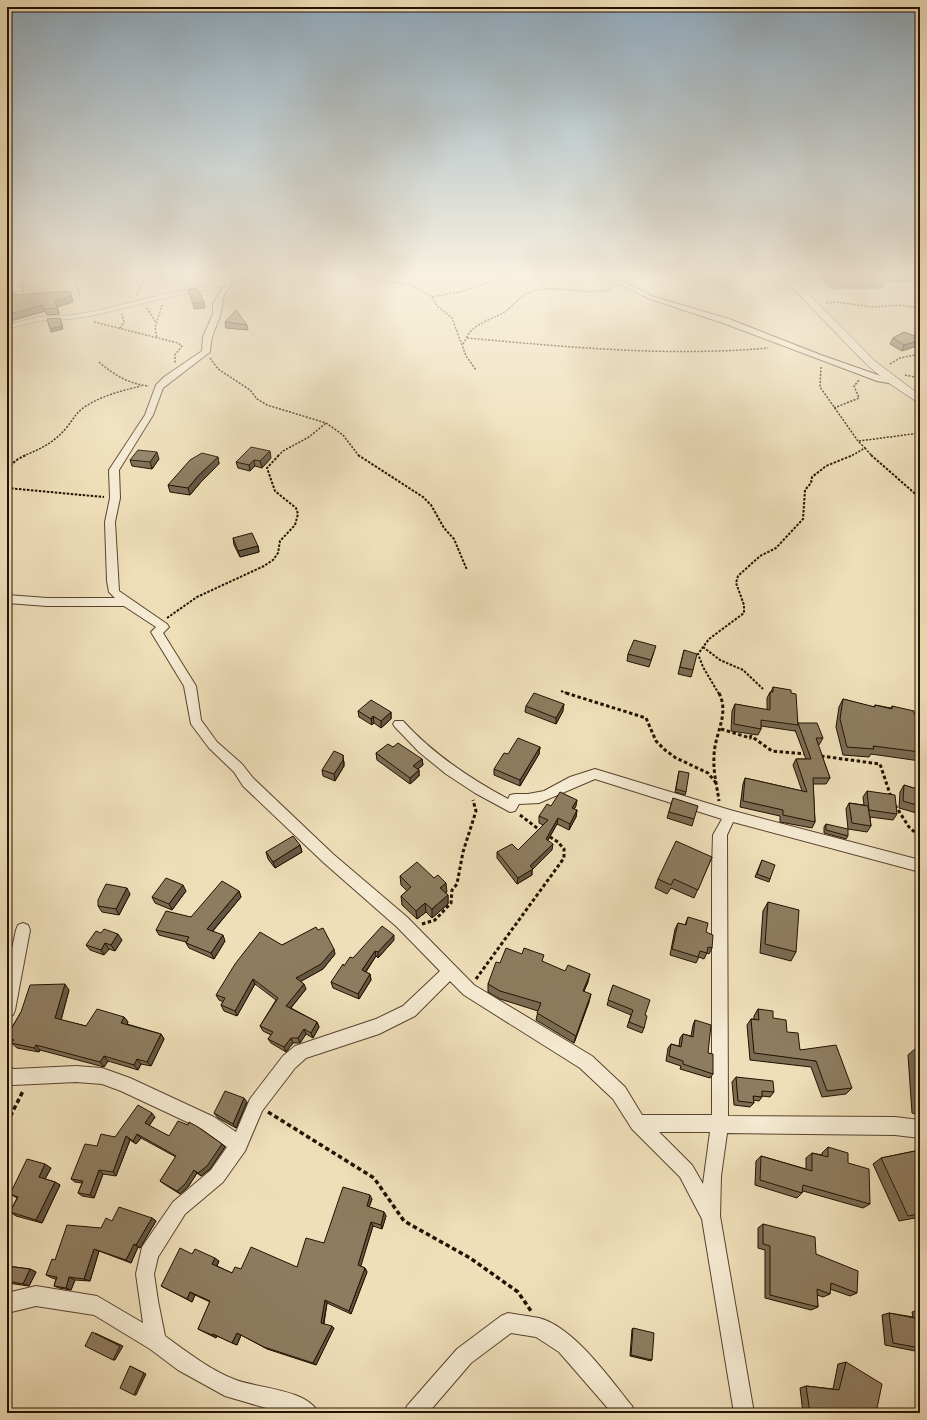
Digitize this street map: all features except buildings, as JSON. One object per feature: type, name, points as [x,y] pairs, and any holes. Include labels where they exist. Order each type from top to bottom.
[{"type":"street","points":[[207,341],[206,352],[175,373],[159,387],[149,415],[114,470],[115,498],[110,522],[112,581],[114,592],[163,627],[157,632],[185,674],[190,686],[196,721],[213,745],[285,819],[408,928],[469,990],[586,1062],[619,1093],[638,1122],[686,1170],[711,1217]]},
{"type":"street","points":[[775,341],[818,357],[875,373],[894,382],[920,400]]},
{"type":"street","points":[[846,341],[875,373]]},
{"type":"street","points":[[7,598],[47,602],[126,602]]},
{"type":"street","points":[[399,724],[414,741],[473,786],[510,807],[515,799],[527,800],[548,796],[583,776],[595,774],[730,816],[920,866]]},
{"type":"street","points":[[730,816],[720,835],[720,1123],[712,1176],[711,1217],[744,1413]]},
{"type":"street","points":[[7,1010],[23,930]]},
{"type":"street","points":[[157,1342],[148,1302],[145,1274],[149,1254],[179,1208],[217,1176],[239,1145],[256,1105],[289,1062],[301,1052],[379,1026],[409,1011],[450,971]]},
{"type":"street","points":[[7,1074],[13,1077],[76,1074],[102,1076],[124,1084],[208,1122],[239,1145]]},
{"type":"street","points":[[638,1122],[895,1126],[920,1129]]},
{"type":"street","points":[[7,1303],[36,1296],[97,1306],[157,1342],[185,1363],[232,1389],[299,1407],[308,1413]]},
{"type":"street","points":[[414,1413],[464,1356],[508,1323],[539,1328],[566,1345],[593,1374],[625,1413]]},
{"type":"path","points":[[175,341],[182,346],[175,355],[175,373]]},
{"type":"path","points":[[465,341],[463,344],[466,356],[476,370]]},
{"type":"path","points":[[498,341],[582,350],[680,353],[787,346]]},
{"type":"path","points":[[206,352],[218,369],[250,390],[257,399],[267,405],[326,423],[343,435],[359,456],[423,497],[431,505],[444,528],[454,539],[467,570]]},
{"type":"path","points":[[834,408],[855,401],[859,398],[858,394],[854,390],[856,384],[900,358],[920,354]]},
{"type":"path","points":[[818,357],[822,371],[819,382],[820,387],[834,408],[858,441],[891,474],[920,498]]},
{"type":"path","points":[[99,362],[110,373],[122,380],[141,386],[159,387]]},
{"type":"path","points":[[7,468],[12,461],[23,455],[45,447],[68,426],[75,415],[93,402],[106,395],[141,386]]},
{"type":"path","points":[[163,627],[167,618],[197,597],[242,578],[273,560],[278,553],[280,541],[295,525],[298,514],[296,508],[275,491],[267,468],[283,451],[309,437],[326,423]]},
{"type":"path","points":[[858,441],[920,433]]},
{"type":"path","points":[[730,816],[719,801],[714,753],[721,728],[723,703],[716,687],[700,664],[698,654],[714,635],[744,613],[744,605],[736,583],[738,576],[760,556],[776,548],[802,519],[805,490],[812,477],[826,466],[858,453],[865,448]]},
{"type":"path","points":[[7,488],[115,498]]},
{"type":"path","points":[[703,647],[720,660],[743,670],[763,689]]},
{"type":"path","points":[[561,691],[646,718],[656,741],[665,750],[676,758],[708,773],[716,783]]},
{"type":"path","points":[[721,728],[721,730],[750,738],[751,736],[772,751],[812,755]]},
{"type":"path","points":[[819,756],[880,764],[883,768],[887,787],[898,810],[909,827],[920,838]]},
{"type":"path","points":[[408,928],[435,920],[451,903],[452,890],[457,884],[463,852],[476,811],[470,791],[473,786]]},
{"type":"path","points":[[469,990],[497,948],[543,889],[564,858],[564,849],[558,842],[510,807]]},
{"type":"path","points":[[7,1123],[24,1089]]},
{"type":"path","points":[[256,1105],[374,1178],[384,1190],[393,1207],[404,1221],[470,1258],[518,1292],[530,1307],[539,1328]]}]
